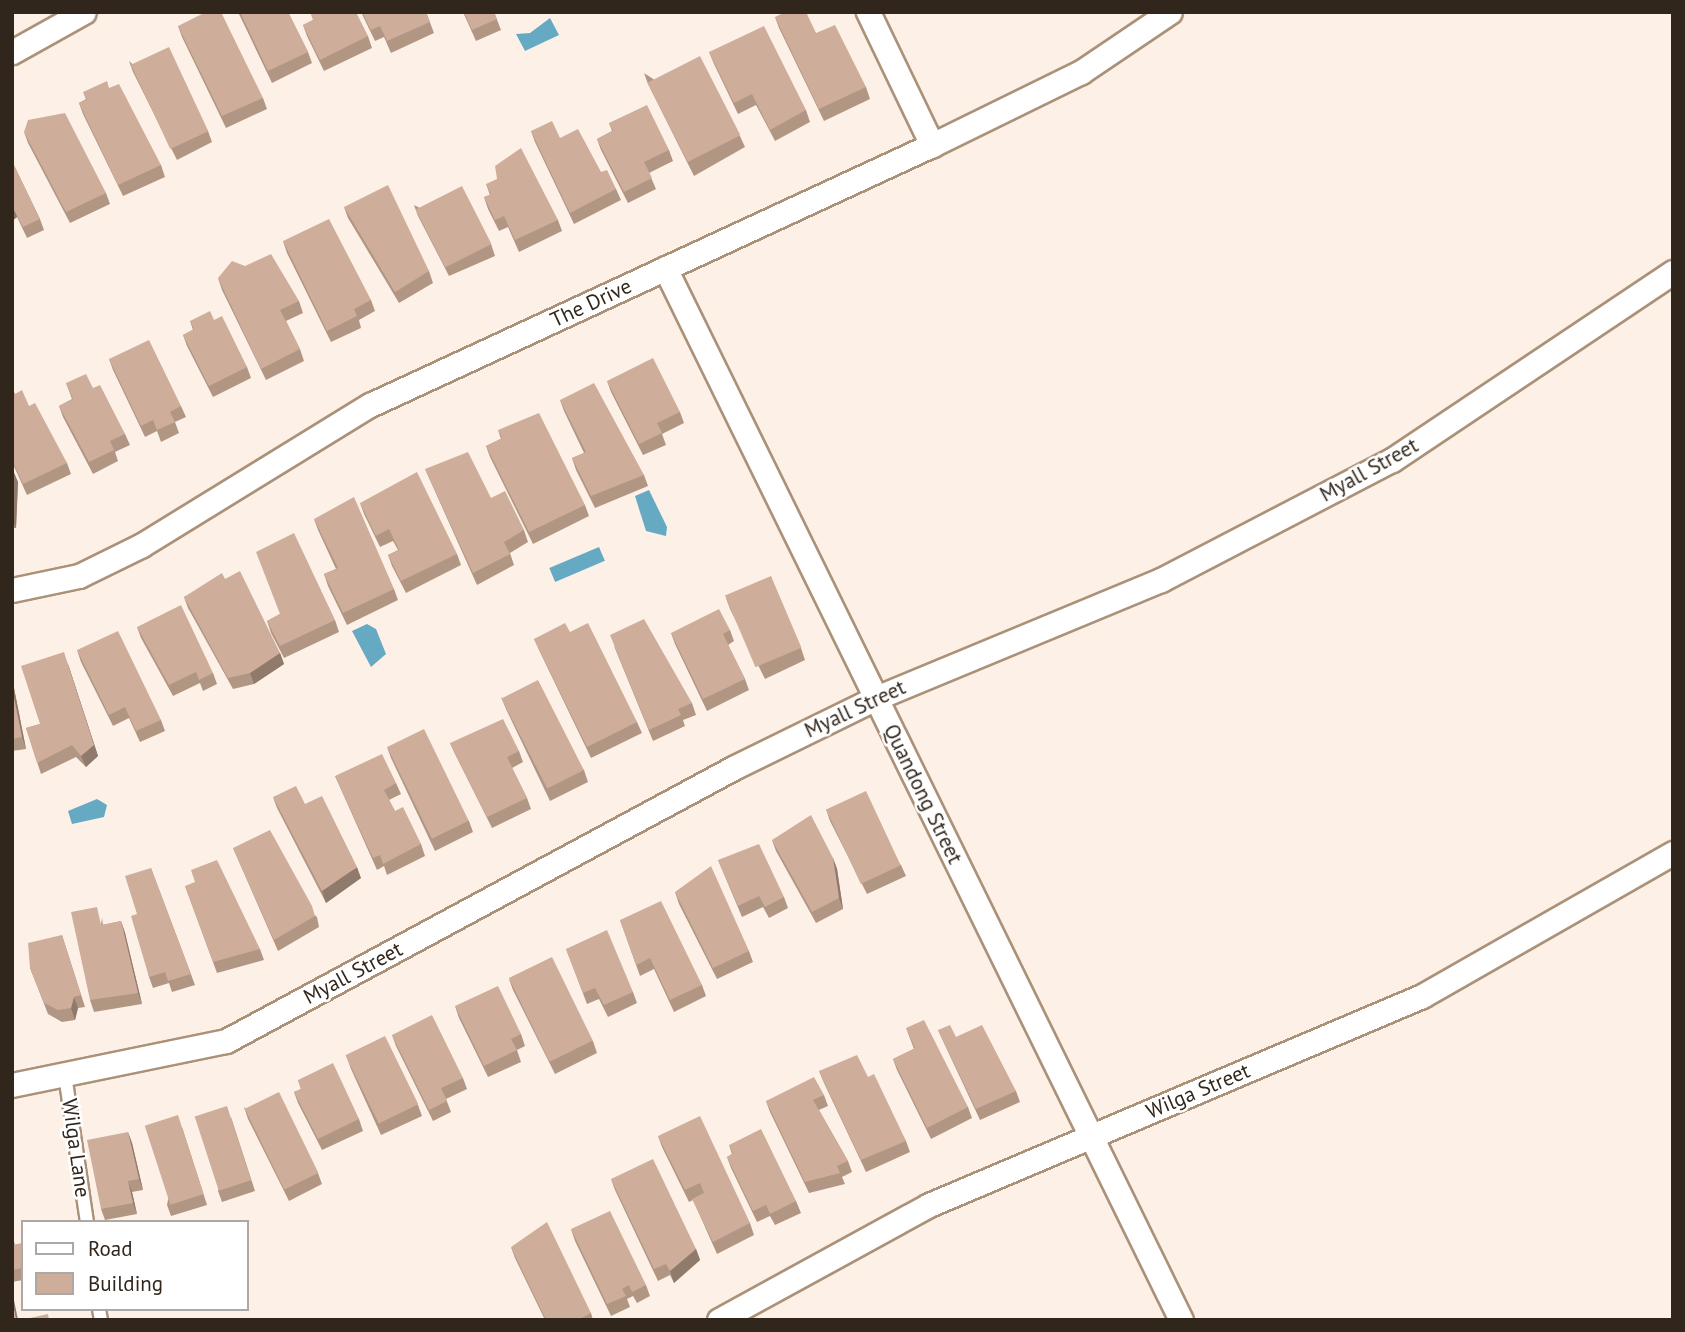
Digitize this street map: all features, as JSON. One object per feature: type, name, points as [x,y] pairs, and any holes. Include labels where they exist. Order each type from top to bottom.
[{"type":"street","points":[[12,52],[84,12]]},
{"type":"street","points":[[868,12],[932,145]]},
{"type":"street","name":"The Drive","points":[[12,590],[79,576],[142,545],[370,405],[932,145],[1081,72],[1170,12]]},
{"type":"street","name":"Quandong Street","points":[[665,268],[1181,1320]]},
{"type":"street","name":"Myall Street","points":[[12,1085],[226,1041],[876,698],[1161,580],[1391,460],[1673,272]]},
{"type":"street","name":"Wilga Street","points":[[719,1320],[929,1205],[1422,996],[1673,853]]},
{"type":"lane","name":"Wilga Lane","points":[[65,1075],[87,1220]]},
{"type":"water","points":[[550,18],[559,35],[525,51],[516,34],[530,33]]},
{"type":"water","points":[[649,490],[667,527],[666,536],[646,531],[635,496]]},
{"type":"water","points":[[599,547],[605,561],[555,582],[549,568]]},
{"type":"water","points":[[367,624],[376,629],[386,654],[371,667],[352,631]]},
{"type":"water","points":[[97,799],[107,805],[104,817],[72,824],[68,811]]},
{"type":"building","points":[[206,12],[221,12],[263,98],[222,116],[178,26]]},
{"type":"building","points":[[240,12],[288,12],[308,52],[268,71]]},
{"type":"building","points":[[310,12],[356,12],[368,36],[320,60],[303,25],[313,20]]},
{"type":"building","points":[[362,12],[426,12],[430,22],[387,41],[380,26],[371,30]]},
{"type":"building","points":[[464,12],[494,12],[497,19],[472,30]]},
{"type":"building","points":[[785,12],[806,12],[816,33],[835,25],[866,87],[819,109],[775,17]]},
{"type":"building","points":[[764,26],[806,110],[770,130],[752,94],[734,103],[709,52]]},
{"type":"building","points":[[169,47],[208,131],[170,149],[131,65]]},
{"type":"building","points":[[700,56],[740,135],[688,162],[647,83]]},
{"type":"building","points":[[107,81],[109,88],[119,84],[161,165],[118,185],[79,103],[87,99],[83,92]]},
{"type":"building","points":[[647,105],[669,150],[644,162],[652,178],[624,192],[597,139],[613,131],[609,123]]},
{"type":"building","points":[[65,113],[106,193],[66,212],[24,132],[28,120]]},
{"type":"building","points":[[552,121],[560,138],[578,129],[601,172],[607,170],[616,189],[570,213],[531,131]]},
{"type":"building","points":[[521,148],[558,220],[515,240],[504,216],[495,220],[484,197],[491,194],[486,184],[497,179],[495,166]]},
{"type":"building","points":[[12,161],[40,219],[23,227],[12,206]]},
{"type":"building","points":[[388,185],[429,271],[395,292],[344,207]]},
{"type":"building","points":[[462,186],[492,244],[445,268],[416,210]]},
{"type":"building","points":[[329,219],[371,300],[354,309],[357,316],[327,331],[283,241]]},
{"type":"building","points":[[271,254],[299,301],[280,310],[300,349],[261,369],[218,278],[232,261],[245,266]]},
{"type":"building","points":[[210,311],[214,320],[222,316],[247,367],[209,386],[183,335],[194,329],[190,321]]},
{"type":"building","points":[[149,340],[181,406],[170,412],[175,422],[157,430],[153,420],[141,426],[109,359]]},
{"type":"building","points":[[653,358],[680,412],[657,423],[662,433],[639,444],[607,381]]},
{"type":"building","points":[[86,374],[93,388],[100,385],[125,434],[110,441],[114,450],[89,462],[59,406],[73,399],[66,383]]},
{"type":"building","points":[[594,383],[644,475],[591,496],[572,458],[586,452],[560,400]]},
{"type":"building","points":[[12,388],[15,394],[22,390],[29,406],[35,403],[67,463],[23,484],[12,460]]},
{"type":"building","points":[[539,413],[585,505],[529,532],[486,446],[502,438],[498,430]]},
{"type":"building","points":[[468,452],[491,498],[505,491],[524,530],[504,542],[510,554],[473,573],[425,469]]},
{"type":"building","points":[[417,472],[457,554],[401,581],[388,555],[399,550],[389,529],[376,536],[360,503]]},
{"type":"building","points":[[354,497],[394,589],[343,613],[324,574],[338,568],[314,519]]},
{"type":"building","points":[[294,533],[335,620],[280,646],[267,621],[280,614],[256,552]]},
{"type":"building","points":[[240,571],[280,653],[250,673],[228,678],[184,597],[222,573],[225,579]]},
{"type":"building","points":[[771,576],[801,648],[755,667],[725,596]]},
{"type":"building","points":[[181,605],[213,673],[199,680],[196,672],[169,685],[137,627]]},
{"type":"building","points":[[719,609],[730,630],[723,634],[745,679],[703,699],[671,633]]},
{"type":"building","points":[[644,619],[692,703],[678,709],[681,715],[649,730],[610,635]]},
{"type":"building","points":[[565,623],[570,632],[588,623],[637,722],[587,747],[534,639]]},
{"type":"building","points":[[118,631],[161,720],[136,731],[125,707],[109,715],[77,650]]},
{"type":"building","points":[[64,652],[94,745],[81,756],[72,745],[37,763],[26,728],[40,724],[21,666]]},
{"type":"building","points":[[538,680],[584,770],[547,789],[501,699]]},
{"type":"building","points":[[12,688],[22,737],[12,739]]},
{"type":"building","points":[[503,719],[519,751],[507,757],[527,798],[487,817],[450,743]]},
{"type":"building","points":[[424,729],[469,821],[432,839],[387,747]]},
{"type":"building","points":[[382,754],[396,783],[384,790],[395,811],[403,807],[421,844],[383,864],[380,855],[373,858],[335,776]]},
{"type":"building","points":[[296,786],[305,804],[322,796],[357,867],[322,891],[273,797]]},
{"type":"building","points":[[866,791],[901,865],[861,884],[826,810]]},
{"type":"building","points":[[811,815],[833,858],[839,898],[812,912],[772,840]]},
{"type":"building","points":[[270,830],[315,916],[274,940],[233,848]]},
{"type":"building","points":[[759,844],[784,897],[765,907],[759,896],[738,906],[718,860]]},
{"type":"building","points":[[217,860],[260,949],[213,962],[185,886],[195,882],[191,870]]},
{"type":"building","points":[[711,866],[749,951],[713,968],[675,892]]},
{"type":"building","points":[[151,868],[191,974],[168,981],[165,972],[149,977],[131,916],[137,914],[125,876]]},
{"type":"building","points":[[661,901],[702,985],[670,1000],[650,958],[636,965],[620,920]]},
{"type":"building","points":[[97,907],[101,925],[121,921],[138,993],[90,1000],[71,912]]},
{"type":"building","points":[[607,930],[633,992],[604,1005],[595,988],[583,993],[566,949]]},
{"type":"building","points":[[62,935],[81,995],[74,997],[71,1008],[58,1010],[44,1003],[30,968],[28,943]]},
{"type":"building","points":[[552,957],[593,1041],[550,1062],[509,978]]},
{"type":"building","points":[[498,986],[521,1034],[511,1039],[517,1050],[484,1066],[455,1006]]},
{"type":"building","points":[[432,1015],[463,1078],[441,1088],[447,1101],[429,1110],[392,1035]]},
{"type":"building","points":[[924,1020],[968,1107],[927,1128],[893,1059],[915,1048],[906,1028]]},
{"type":"building","points":[[950,1025],[956,1037],[982,1025],[1016,1091],[976,1109],[938,1030]]},
{"type":"building","points":[[385,1036],[418,1104],[379,1124],[345,1055]]},
{"type":"building","points":[[857,1055],[868,1077],[874,1074],[906,1141],[861,1160],[819,1071]]},
{"type":"building","points":[[333,1063],[359,1119],[318,1139],[294,1092],[301,1089],[298,1080]]},
{"type":"building","points":[[814,1077],[824,1095],[813,1100],[848,1161],[837,1166],[840,1173],[805,1182],[766,1101]]},
{"type":"building","points":[[279,1092],[318,1173],[284,1190],[245,1109]]},
{"type":"building","points":[[227,1106],[251,1180],[219,1191],[195,1117]]},
{"type":"building","points":[[178,1115],[204,1194],[170,1205],[145,1126]]},
{"type":"building","points":[[700,1116],[750,1223],[713,1242],[692,1199],[704,1193],[700,1183],[685,1190],[658,1136]]},
{"type":"building","points":[[761,1129],[796,1201],[770,1214],[766,1205],[753,1211],[727,1157],[733,1153],[729,1145]]},
{"type":"building","points":[[128,1132],[139,1179],[128,1181],[133,1203],[101,1209],[87,1140]]},
{"type":"building","points":[[653,1159],[696,1249],[670,1271],[666,1264],[654,1269],[611,1179]]},
{"type":"building","points":[[610,1211],[646,1285],[632,1292],[629,1285],[622,1289],[626,1296],[607,1304],[571,1229]]},
{"type":"building","points":[[547,1222],[591,1313],[578,1320],[546,1320],[511,1247]]},
{"type":"building","points":[[12,1241],[13,1245],[21,1243],[21,1268],[12,1270]]},
{"type":"building","points":[[12,1300],[16,1320],[12,1320]]},
{"type":"building","points":[[48,1314],[49,1320],[21,1320]]}]
